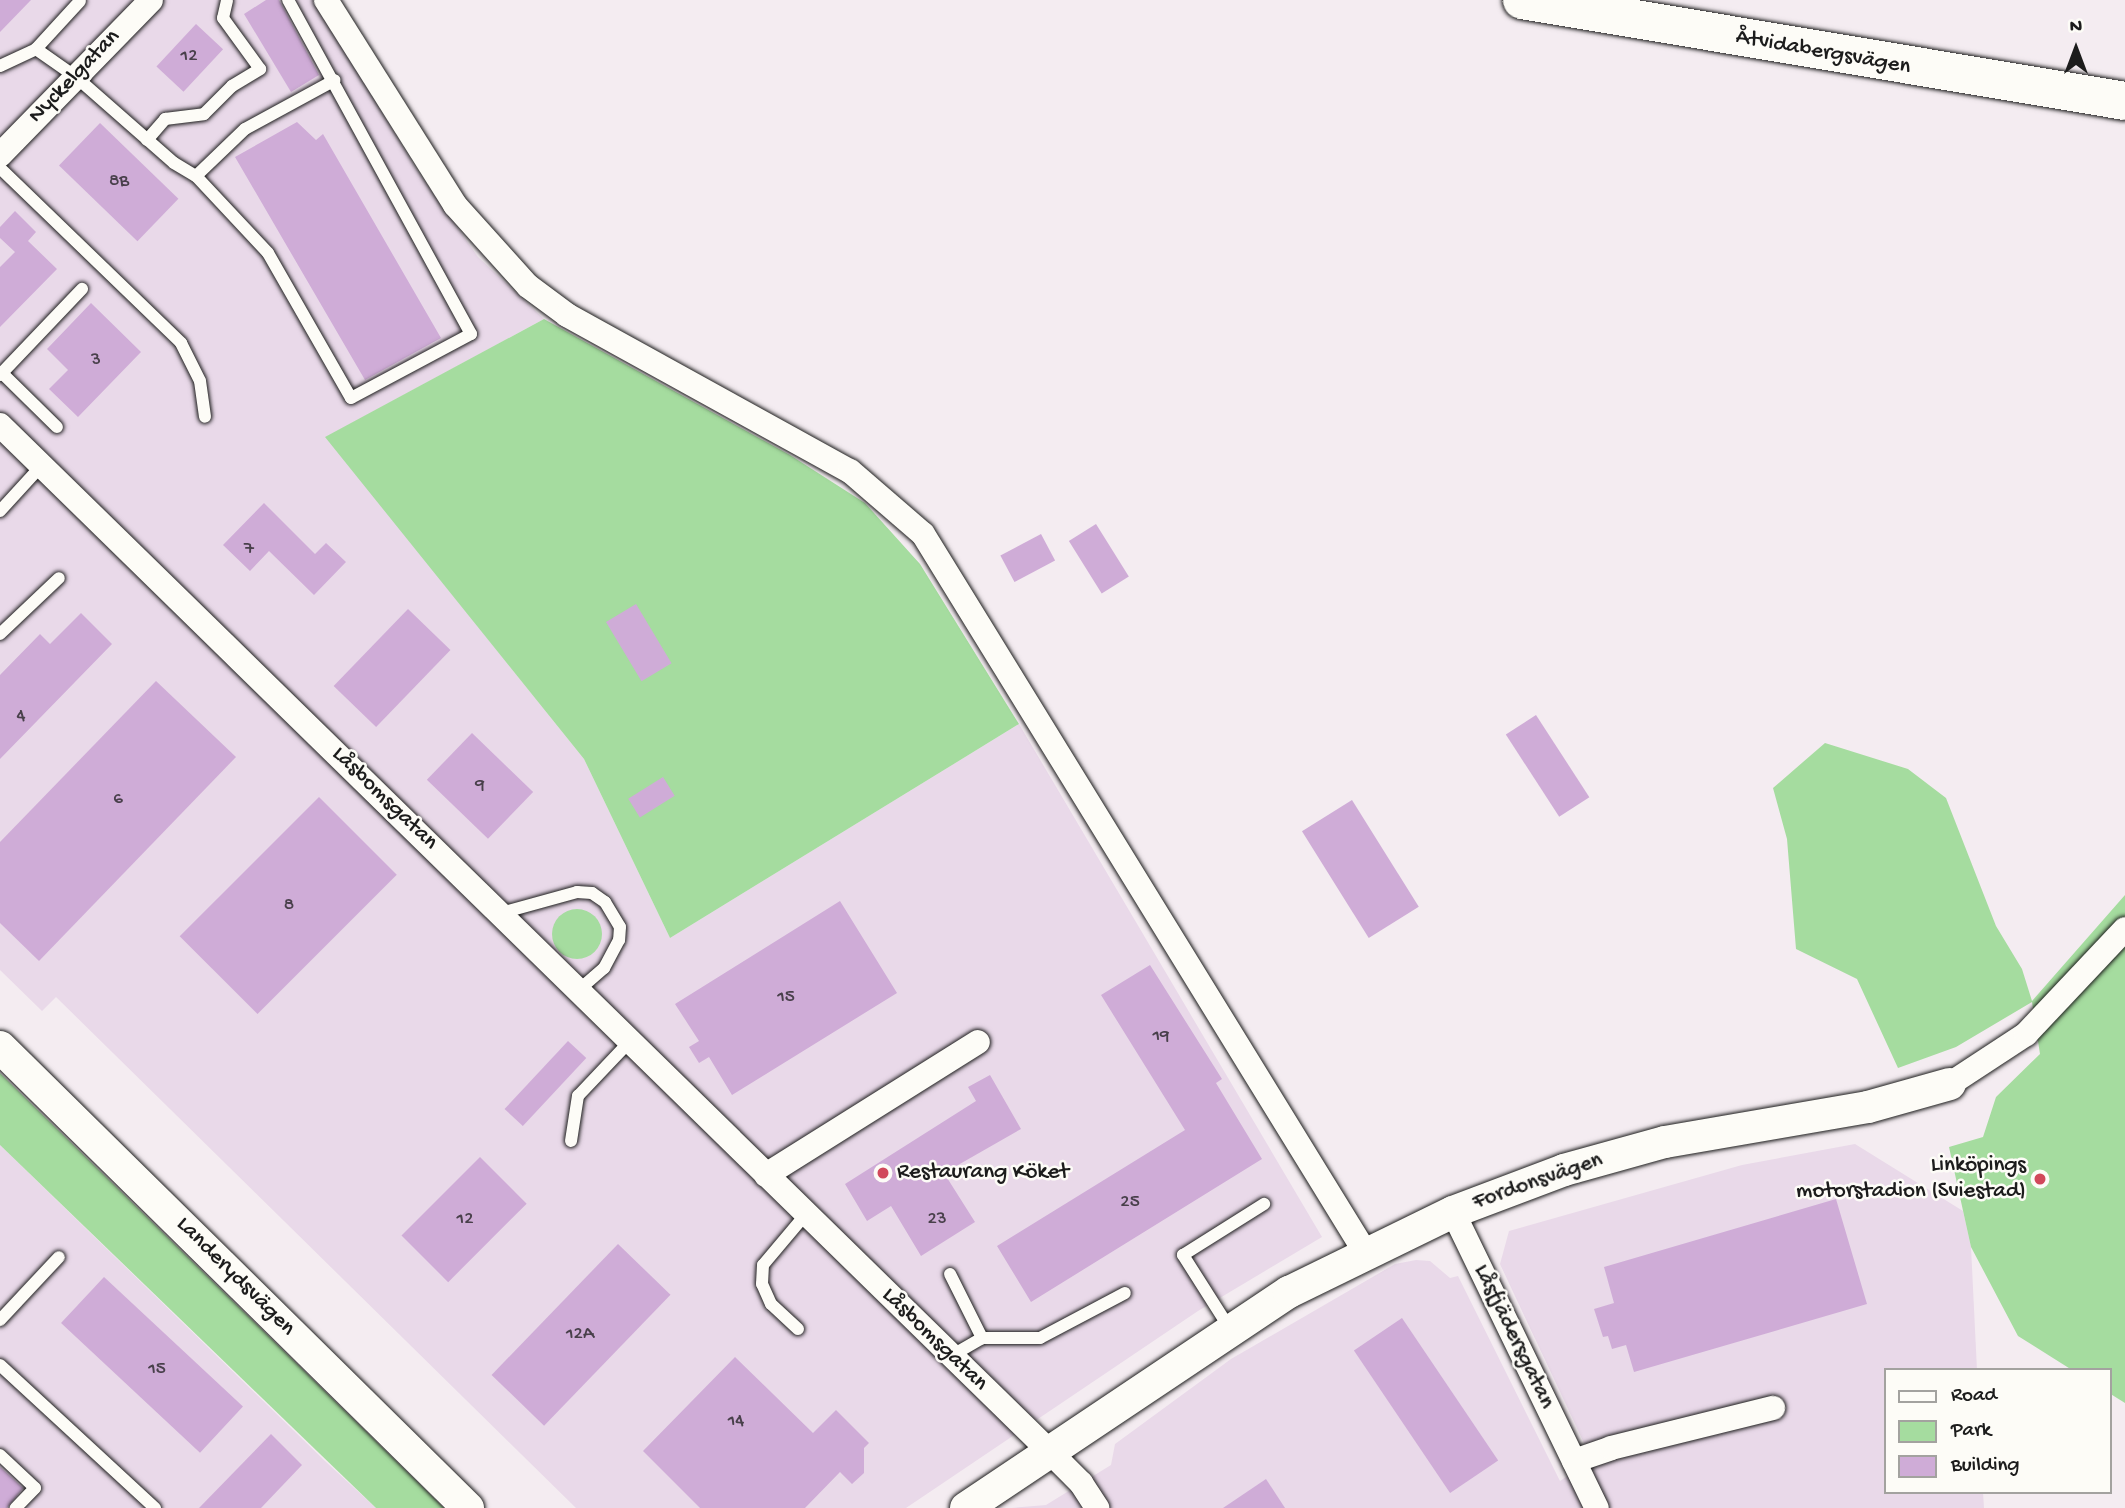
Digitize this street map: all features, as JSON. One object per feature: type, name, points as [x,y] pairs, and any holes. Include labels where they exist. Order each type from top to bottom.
[{"type":"main road","name":"Åtvidabergsvägen","points":[[1522,0],[2125,100]]},
{"type":"main road","name":"Åtvidabergsvägen","points":[[1649,0],[2125,76]]},
{"type":"street","name":"Nyckelgatan","points":[[0,155],[150,0]]},
{"type":"street","points":[[326,0],[455,205],[528,286],[567,315],[850,471],[923,534],[1365,1252]]},
{"type":"street","name":"Låsbomsgatan","points":[[0,425],[1048,1450],[1081,1483],[1097,1508]]},
{"type":"street","name":"Fordonsvägen","points":[[966,1508],[1230,1329],[1365,1252],[1453,1212],[1564,1170],[1665,1142],[1868,1107],[1950,1084],[2026,1034],[2125,929]]},
{"type":"street","points":[[766,1175],[978,1042]]},
{"type":"street","name":"Landerydsvägen","points":[[0,1047],[468,1508]]},
{"type":"street","name":"Låsfjädersgatan","points":[[1453,1212],[1597,1508]]},
{"type":"street","points":[[1574,1461],[1611,1448],[1773,1408]]},
{"type":"lane","points":[[147,140],[165,119],[204,114],[232,86],[260,69],[223,18],[227,0]]},
{"type":"lane","points":[[36,49],[76,77],[147,140],[196,176],[268,253],[351,398],[471,334],[335,80],[288,0]]},
{"type":"lane","points":[[0,66],[36,49],[80,1]]},
{"type":"lane","points":[[196,176],[245,129],[335,80]]},
{"type":"lane","points":[[0,168],[181,343],[200,381],[205,417]]},
{"type":"lane","points":[[57,428],[1,374],[82,289]]},
{"type":"lane","points":[[0,511],[42,466]]},
{"type":"lane","points":[[0,634],[59,578]]},
{"type":"lane","points":[[501,913],[577,892],[592,892],[605,902],[620,927],[619,940],[604,968],[578,991]]},
{"type":"lane","points":[[571,1142],[578,1096],[630,1041]]},
{"type":"lane","points":[[1230,1329],[1183,1255],[1264,1203]]},
{"type":"lane","points":[[798,1329],[771,1304],[762,1284],[763,1265],[806,1213]]},
{"type":"lane","points":[[0,1320],[59,1257]]},
{"type":"lane","points":[[950,1274],[982,1338]]},
{"type":"lane","points":[[951,1356],[982,1338],[1040,1338],[1125,1293]]},
{"type":"lane","points":[[0,1365],[155,1508]]},
{"type":"lane","points":[[0,1455],[35,1488],[16,1508]]},
{"type":"shaded area","points":[[0,0],[314,0],[417,170],[478,257],[544,319],[326,437],[584,759],[670,938],[1019,724],[1322,1237],[1198,1311],[906,1508],[576,1508],[56,997],[42,1011],[0,970]]},
{"type":"shaded area","points":[[1855,1144],[1963,1211],[1971,1247],[1977,1368],[1884,1368],[1884,1494],[1983,1494],[1984,1508],[1011,1508],[1046,1505],[1111,1465],[1115,1444],[1231,1359],[1395,1264],[1416,1260],[1430,1261],[1450,1278],[1458,1276],[1560,1481],[1592,1460],[1500,1264],[1509,1231],[1742,1165]]},
{"type":"shaded area","points":[[0,1145],[325,1461],[376,1508],[0,1508]]},
{"type":"green space","points":[[544,319],[790,455],[865,503],[920,564],[1019,724],[670,938],[584,759],[325,437]]},
{"type":"green space","points":[[1825,743],[1908,769],[1946,798],[1996,926],[2022,969],[2032,1001],[2125,895],[2125,1403],[2111,1394],[2111,1368],[2069,1368],[2018,1336],[1971,1247],[1949,1147],[1983,1137],[1996,1097],[2040,1054],[2032,1002],[1956,1047],[1898,1068],[1857,979],[1796,949],[1787,839],[1773,788]]},
{"type":"green space","points":[[577,909],[595,916],[602,934],[595,952],[577,959],[559,952],[552,934],[559,916]]},
{"type":"green space","points":[[0,1073],[444,1508],[376,1508],[0,1145]]},
{"type":"building","points":[[0,0],[31,0],[0,32]]},
{"type":"building","points":[[266,0],[279,0],[319,75],[291,92],[244,14]]},
{"type":"building","points":[[196,24],[223,49],[184,92],[156,66]]},
{"type":"building","points":[[297,122],[316,140],[323,134],[441,338],[365,380],[235,157]]},
{"type":"building","points":[[100,123],[178,199],[137,241],[59,165]]},
{"type":"building","points":[[15,211],[36,232],[28,241],[57,269],[0,327],[0,267],[15,252],[0,238],[0,227]]},
{"type":"building","points":[[91,303],[141,352],[78,417],[49,389],[68,370],[47,349]]},
{"type":"building","points":[[264,503],[315,554],[326,543],[346,562],[314,595],[269,551],[250,571],[223,545]]},
{"type":"building","points":[[1096,524],[1129,577],[1102,594],[1069,541]]},
{"type":"building","points":[[1041,534],[1055,560],[1014,582],[1000,556]]},
{"type":"building","points":[[636,604],[672,663],[642,681],[606,622]]},
{"type":"building","points":[[408,609],[450,650],[376,727],[334,686]]},
{"type":"building","points":[[81,613],[112,644],[0,759],[0,675],[40,634],[50,644]]},
{"type":"building","points":[[156,681],[236,757],[39,961],[0,923],[0,842]]},
{"type":"building","points":[[1536,715],[1589,797],[1559,817],[1506,735]]},
{"type":"building","points":[[472,733],[533,792],[488,839],[427,780]]},
{"type":"building","points":[[663,777],[675,796],[640,817],[628,799]]},
{"type":"building","points":[[319,797],[397,875],[257,1014],[180,936]]},
{"type":"building","points":[[1352,800],[1419,907],[1369,938],[1302,831]]},
{"type":"building","points":[[840,901],[897,993],[732,1095],[709,1057],[699,1063],[689,1047],[699,1041],[675,1004]]},
{"type":"building","points":[[1150,965],[1222,1079],[1216,1083],[1262,1159],[1031,1302],[997,1246],[1185,1130],[1101,995]]},
{"type":"building","points":[[568,1041],[586,1058],[523,1126],[505,1109]]},
{"type":"building","points":[[990,1075],[1021,1129],[944,1173],[975,1222],[921,1256],[891,1206],[867,1221],[845,1184],[976,1101],[968,1087]]},
{"type":"building","points":[[480,1157],[527,1204],[448,1282],[402,1235]]},
{"type":"building","points":[[1836,1199],[1867,1304],[1634,1372],[1626,1345],[1612,1349],[1608,1336],[1603,1337],[1594,1309],[1614,1303],[1604,1267]]},
{"type":"building","points":[[618,1244],[671,1295],[544,1426],[492,1375]]},
{"type":"building","points":[[104,1277],[243,1407],[200,1453],[61,1323]]},
{"type":"building","points":[[1402,1318],[1498,1461],[1450,1493],[1354,1350]]},
{"type":"building","points":[[735,1357],[813,1433],[836,1410],[869,1443],[864,1448],[864,1473],[852,1484],[840,1472],[805,1508],[700,1508],[643,1451]]},
{"type":"building","points":[[271,1434],[302,1465],[261,1508],[199,1508]]},
{"type":"building","points":[[0,1467],[23,1488],[7,1508],[0,1508]]},
{"type":"building","points":[[1266,1479],[1285,1508],[1223,1508]]},
{"type":"place","name":"Restaurang Köket","points":[[883,1173]]},
{"type":"place","name":"Linköpings motorstadion (Sviestad)","points":[[2040,1179]]}]
